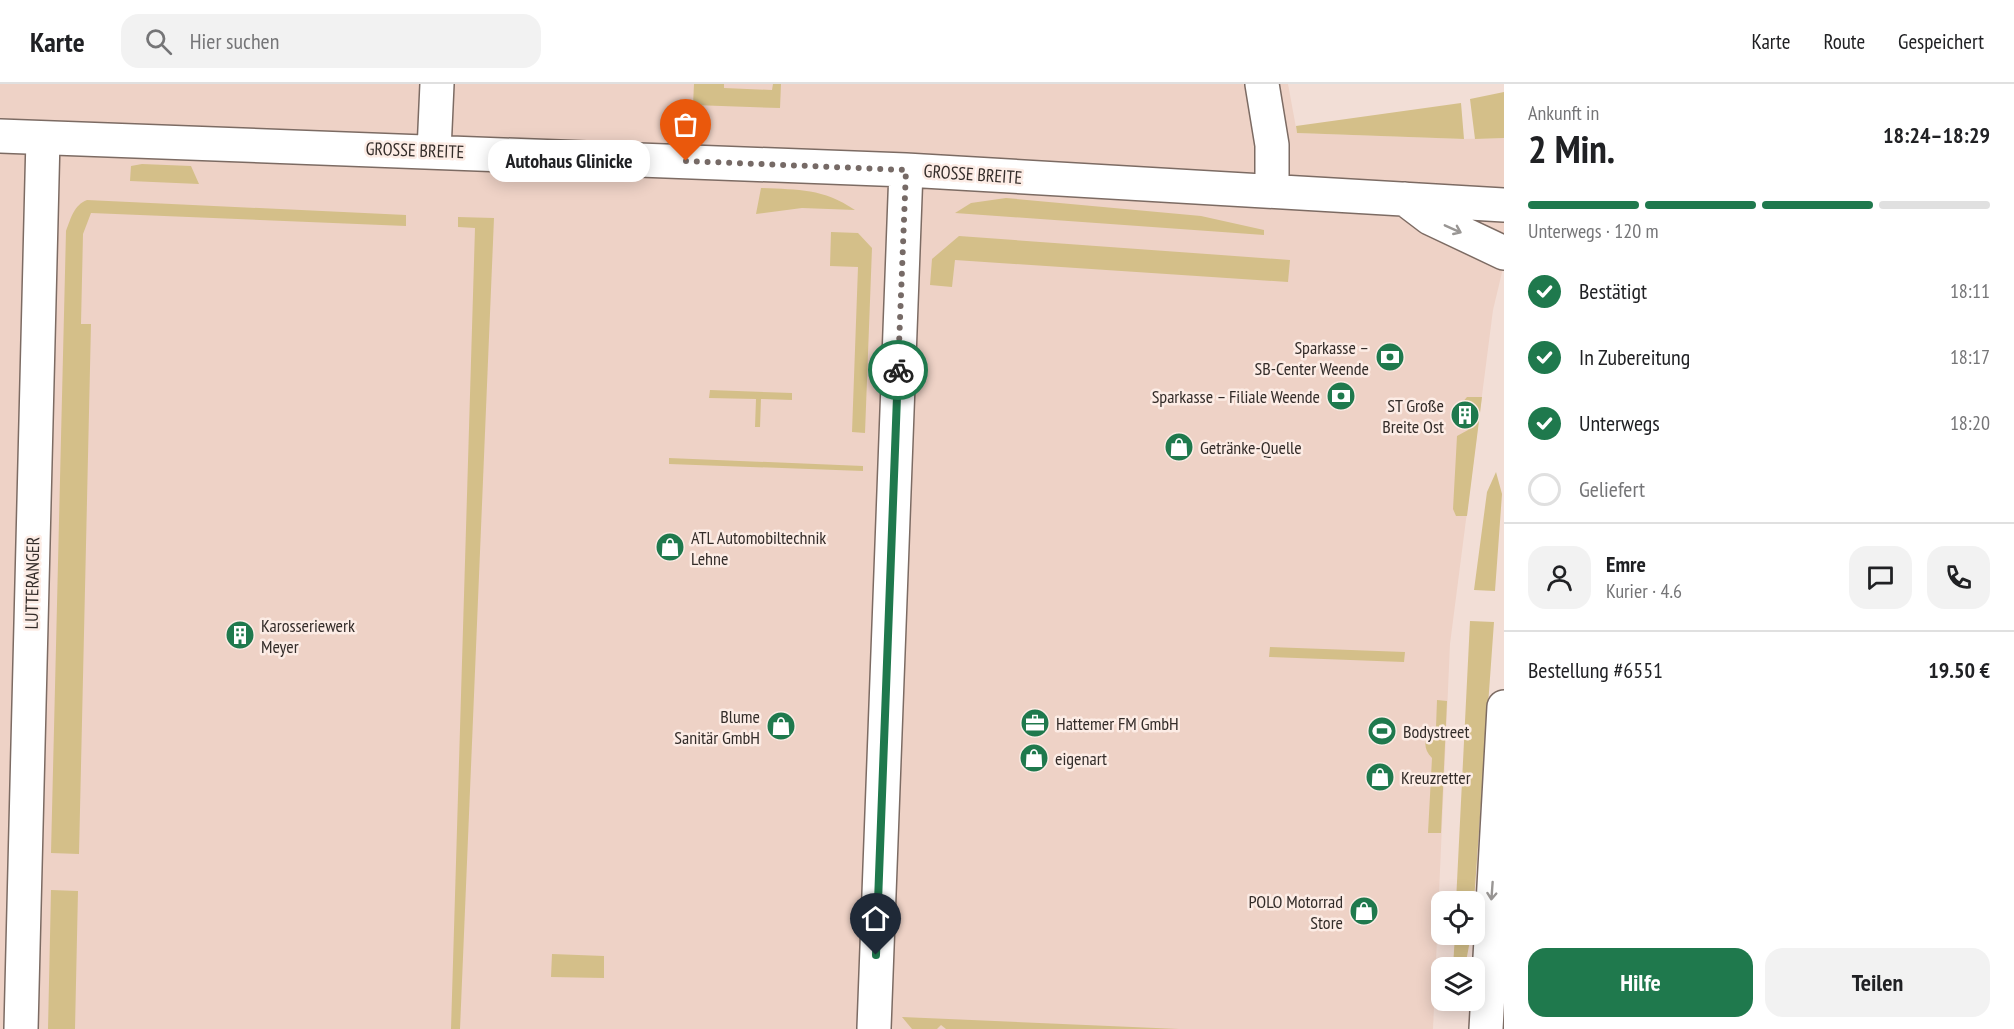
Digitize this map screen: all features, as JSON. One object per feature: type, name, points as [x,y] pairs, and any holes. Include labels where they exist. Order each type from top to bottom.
[{"type":"street","points":[[434,151],[437,84]]},
{"type":"street","points":[[1262,84],[1272,145],[1272,190]]},
{"type":"street","name":"GROSSE BREITE","points":[[0,136],[906,170],[1504,205]]},
{"type":"street","name":"LUTTERANGER","points":[[21,1029],[43,138]]},
{"type":"street","points":[[873,1028],[906,170]]},
{"type":"street","name":"GROSSE BREITE","points":[[1405,199],[1448,188],[1504,189]]},
{"type":"street","points":[[1405,199],[1430,218],[1504,253]]},
{"type":"street","points":[[1486,1029],[1504,707]]},
{"type":"shaded area","points":[[0,84],[1288,84],[1297,133],[1464,139],[1504,138],[1504,264],[1493,310],[1450,644],[1439,891],[1431,891],[1431,945],[1437,945],[1436,957],[1431,957],[1433,1029],[0,1029]]},
{"type":"shaded area","points":[[694,84],[724,84],[724,88],[772,90],[773,84],[781,84],[780,108],[693,105]]},
{"type":"shaded area","points":[[1504,92],[1504,138],[1475,139],[1470,99]]},
{"type":"shaded area","points":[[1461,103],[1464,139],[1297,133],[1296,126]]},
{"type":"shaded area","points":[[142,164],[191,166],[199,184],[130,181],[131,166]]},
{"type":"shaded area","points":[[761,188],[810,191],[832,198],[855,210],[802,208],[756,214]]},
{"type":"shaded area","points":[[1006,198],[1201,216],[1264,230],[1264,235],[955,213],[971,203]]},
{"type":"shaded area","points":[[87,200],[406,215],[406,226],[91,213],[83,234],[81,324],[91,324],[79,854],[51,853],[66,231],[76,209]]},
{"type":"shaded area","points":[[458,217],[494,218],[460,1029],[451,1029],[475,228],[458,227]]},
{"type":"shaded area","points":[[831,232],[858,233],[872,248],[865,433],[852,432],[858,267],[830,266]]},
{"type":"shaded area","points":[[959,236],[1290,260],[1288,282],[955,260],[952,287],[930,285],[932,259]]},
{"type":"shaded area","points":[[710,390],[792,393],[792,400],[761,399],[760,427],[755,427],[756,399],[709,398]]},
{"type":"shaded area","points":[[1467,397],[1482,397],[1467,516],[1456,516],[1453,509],[1457,436],[1468,430],[1469,405],[1461,404]]},
{"type":"shaded area","points":[[669,458],[863,466],[863,471],[669,464]]},
{"type":"shaded area","points":[[1496,472],[1502,494],[1495,591],[1474,590],[1487,492]]},
{"type":"shaded area","points":[[1470,621],[1494,622],[1475,891],[1457,891]]},
{"type":"shaded area","points":[[1270,647],[1405,652],[1404,662],[1269,657]]},
{"type":"shaded area","points":[[1437,700],[1447,701],[1441,833],[1428,833],[1432,758],[1425,744],[1430,730],[1436,727]]},
{"type":"shaded area","points":[[51,890],[78,891],[75,1029],[48,1029]]},
{"type":"shaded area","points":[[1454,945],[1469,945],[1467,957],[1454,957]]},
{"type":"shaded area","points":[[552,954],[604,956],[604,978],[551,977]]},
{"type":"shaded area","points":[[902,1017],[1179,1029],[946,1029],[941,1025],[937,1029],[912,1029]]},
{"type":"way so far","points":[[686,161],[906,170],[898,370]]},
{"type":"place","name":"Autohaus Glinicke","points":[[686,161]]},
{"type":"place","name":"Sparkasse – SB-Center Weende","points":[[1390,357]]},
{"type":"place","name":"Sparkasse – Filiale Weende","points":[[1341,396]]},
{"type":"place","name":"ST Große Breite Ost","points":[[1465,415]]},
{"type":"place","name":"Getränke-Quelle","points":[[1179,447]]},
{"type":"place","name":"ATL Automobiltechnik Lehne","points":[[670,547]]},
{"type":"place","name":"Karosseriewerk Meyer","points":[[240,635]]},
{"type":"place","name":"Hattemer FM GmbH","points":[[1035,723]]},
{"type":"place","name":"Blume Sanitär GmbH","points":[[781,726]]},
{"type":"place","name":"Bodystreet","points":[[1382,731]]},
{"type":"place","name":"eigenart","points":[[1034,758]]},
{"type":"place","name":"Kreuzretter","points":[[1380,777]]},
{"type":"place","name":"POLO Motorrad Store","points":[[1364,911]]},
{"type":"route","points":[[876,955],[898,370]]}]
